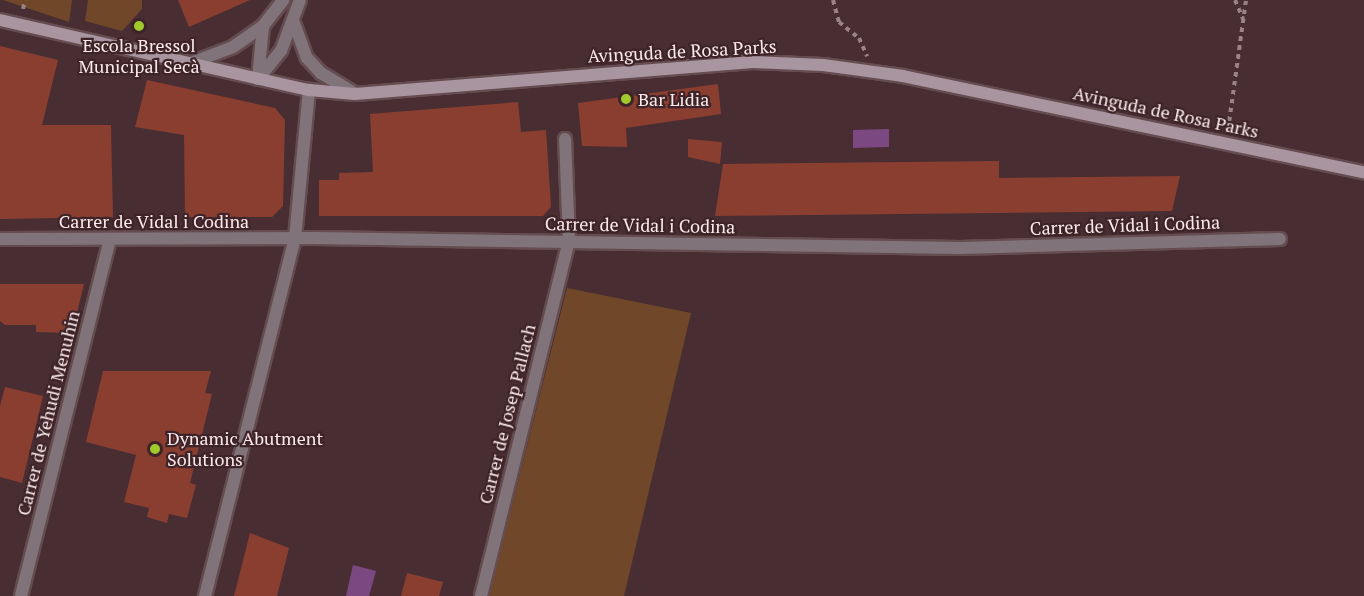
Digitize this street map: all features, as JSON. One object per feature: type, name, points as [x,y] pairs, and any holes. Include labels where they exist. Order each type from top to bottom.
[{"type":"main road","name":"Avinguda de Rosa Parks","points":[[0,20],[309,90],[355,94],[753,62],[872,71],[1364,172]]},
{"type":"street","points":[[188,64],[216,56],[263,26],[283,0]]},
{"type":"street","points":[[258,79],[281,51],[294,22],[300,0]]},
{"type":"street","points":[[294,22],[307,58],[321,73],[355,94]]},
{"type":"street","points":[[258,79],[263,26]]},
{"type":"street","points":[[205,596],[295,238],[309,90]]},
{"type":"street","name":"Carrer de Josep Pallach","points":[[481,596],[569,241],[564,139]]},
{"type":"street","name":"Carrer de Vidal i Codina","points":[[0,239],[295,238],[960,248],[1280,239]]},
{"type":"street","name":"Carrer de Yehudi Menuhin","points":[[21,596],[110,239]]},
{"type":"path","points":[[833,0],[838,22],[859,38],[872,71]]},
{"type":"path","points":[[1235,0],[1244,20]]},
{"type":"path","points":[[1226,143],[1246,0]]},
{"type":"shaded area","points":[[3,0],[72,0],[69,22]]},
{"type":"shaded area","points":[[88,0],[142,0],[142,9],[122,31],[85,21]]},
{"type":"shaded area","points":[[889,129],[889,147],[853,148],[853,130]]},
{"type":"shaded area","points":[[567,288],[691,313],[624,596],[489,596]]},
{"type":"shaded area","points":[[353,565],[376,571],[369,596],[346,596]]},
{"type":"building","points":[[178,0],[250,0],[189,27]]},
{"type":"building","points":[[0,46],[58,60],[42,125],[111,125],[113,217],[0,219]]},
{"type":"building","points":[[147,80],[275,108],[285,120],[283,206],[272,217],[185,217],[184,135],[135,127]]},
{"type":"building","points":[[718,84],[721,114],[626,128],[627,147],[582,146],[578,103]]},
{"type":"building","points":[[518,102],[521,132],[546,130],[551,207],[543,216],[319,216],[319,180],[339,180],[339,173],[373,172],[370,114]]},
{"type":"building","points":[[688,139],[722,142],[720,164],[688,157]]},
{"type":"building","points":[[999,161],[999,178],[1180,176],[1172,211],[715,216],[723,164]]},
{"type":"building","points":[[0,284],[84,284],[72,333],[36,332],[36,325],[5,325],[0,321]]},
{"type":"building","name":"Dynamic Abutment Solutions","points":[[103,371],[211,371],[205,393],[212,394],[190,483],[196,485],[187,518],[169,514],[167,523],[147,517],[149,508],[124,502],[136,455],[86,442]]},
{"type":"building","points":[[5,387],[43,396],[22,483],[0,477],[0,406]]},
{"type":"building","points":[[250,533],[289,548],[277,596],[234,596]]},
{"type":"building","points":[[407,573],[443,582],[439,596],[401,596]]},
{"type":"place","name":"Escola Bressol Municipal Secà","points":[[139,26]]},
{"type":"place","name":"Bar Lidia","points":[[626,99]]},
{"type":"place","name":"Dynamic Abutment Solutions","points":[[155,449]]}]
